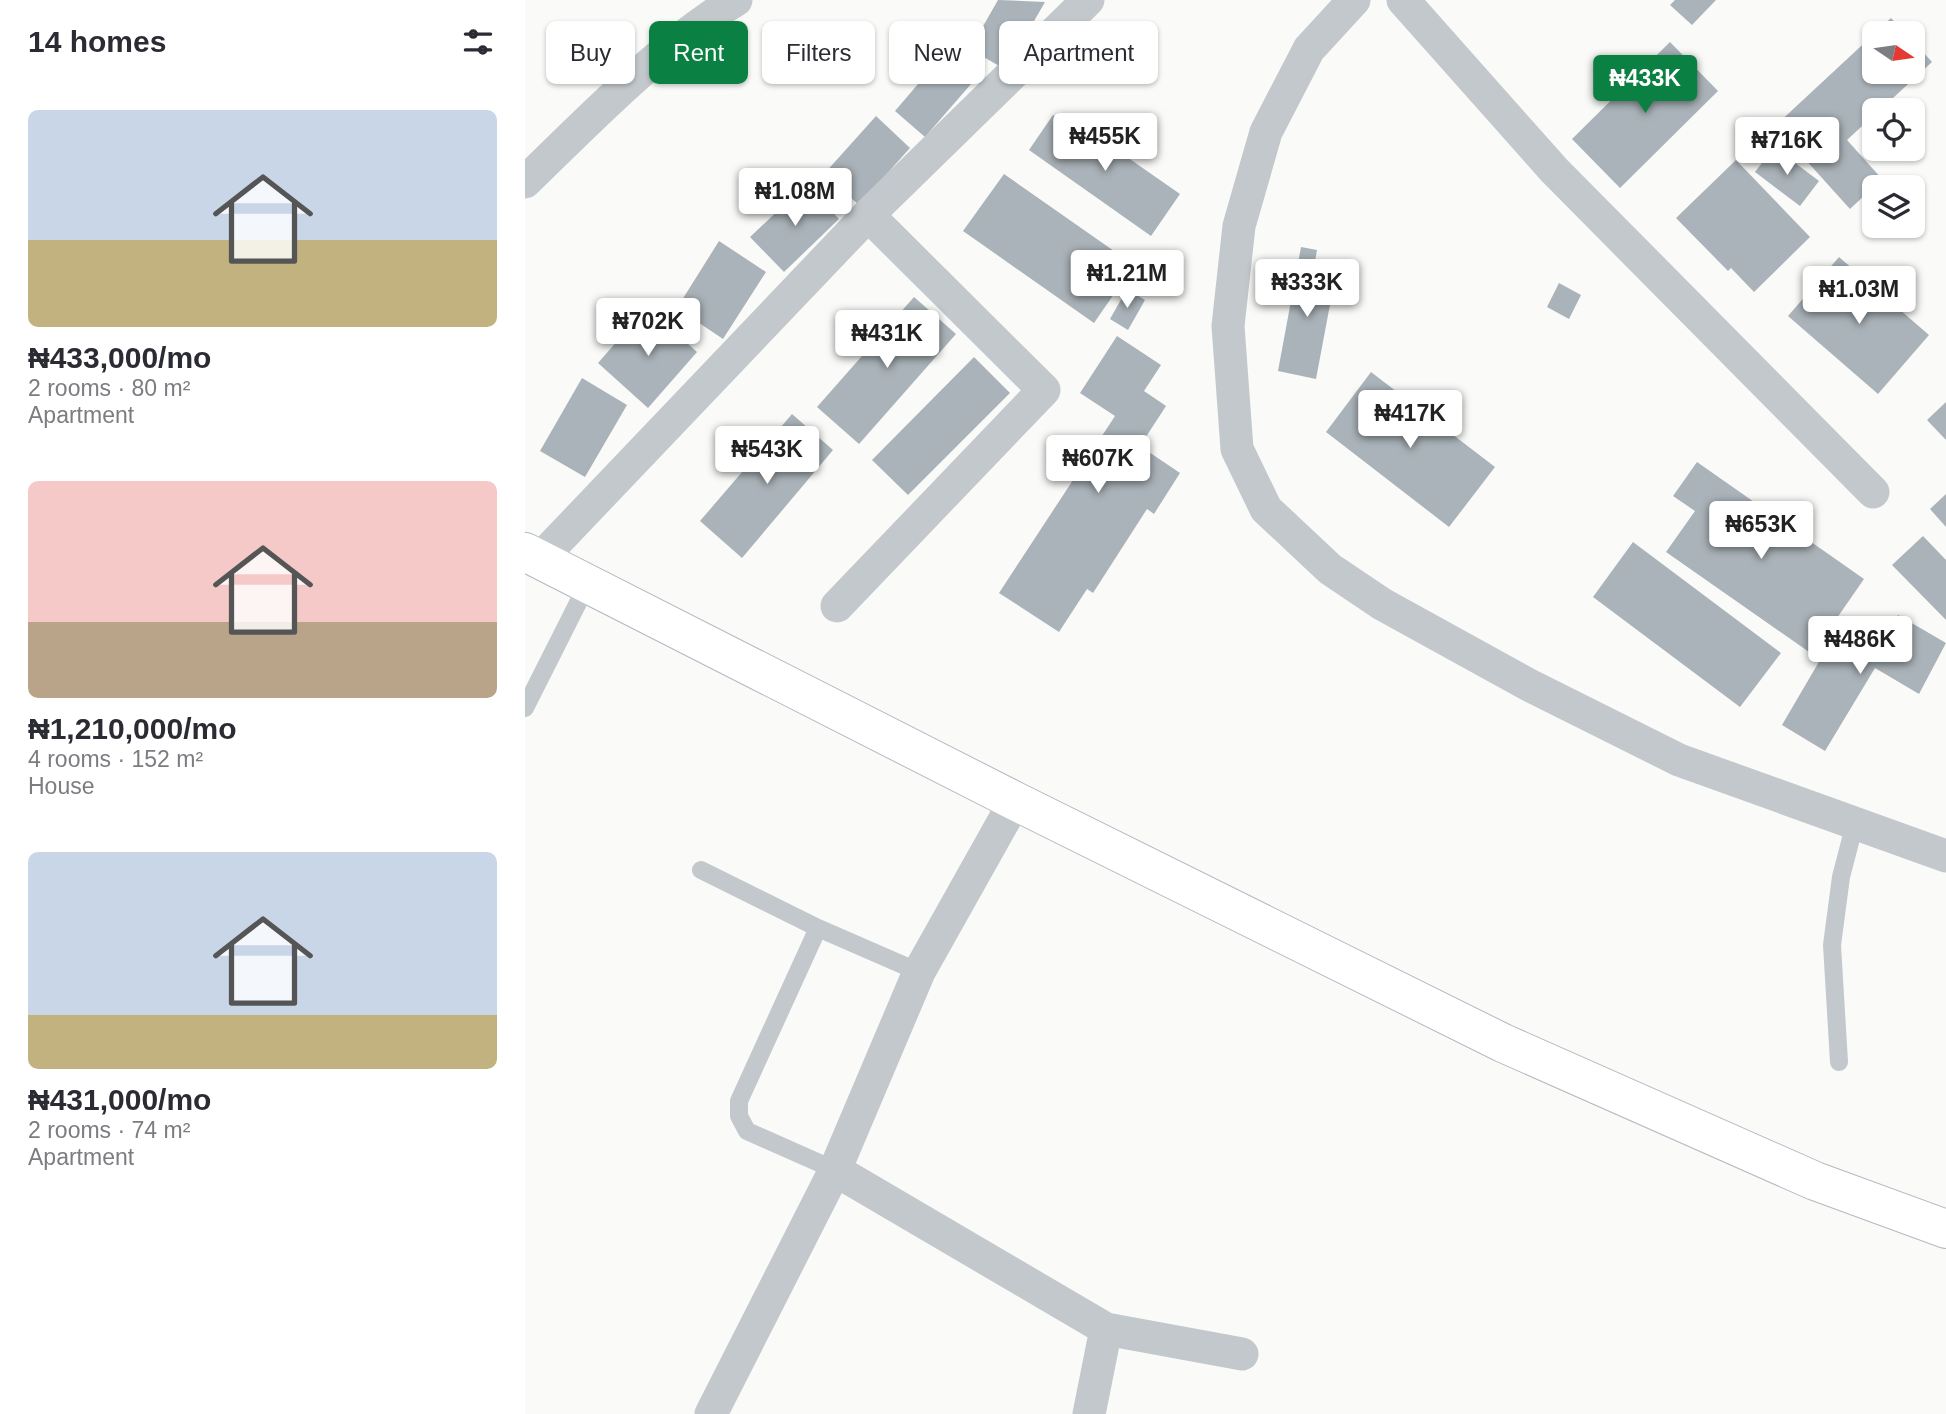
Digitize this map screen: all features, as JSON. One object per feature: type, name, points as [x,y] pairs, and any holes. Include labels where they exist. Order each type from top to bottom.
[{"type":"street","points":[[525,182],[609,100],[714,14],[736,0]]},
{"type":"street","points":[[1088,0],[868,215],[532,555],[586,585],[1015,801],[1503,1043],[1815,1181],[1946,1229]]},
{"type":"street","points":[[1354,0],[1308,49],[1272,120],[1239,226],[1228,326],[1237,449],[1266,509],[1329,569],[1382,604],[1529,685],[1679,760],[1946,856]]},
{"type":"street","points":[[1403,0],[1554,170],[1873,492]]},
{"type":"street","points":[[837,606],[1044,390],[868,215]]},
{"type":"street","points":[[711,1414],[835,1170],[919,972],[1015,801]]},
{"type":"street","points":[[835,1170],[1106,1329],[1242,1354]]},
{"type":"street","points":[[1089,1414],[1106,1329]]},
{"type":"lane","points":[[525,708],[586,585]]},
{"type":"lane","points":[[1839,1062],[1832,945],[1841,877],[1856,823]]},
{"type":"lane","points":[[701,870],[818,928],[919,972]]},
{"type":"lane","points":[[818,928],[739,1101],[739,1116],[747,1131],[835,1170]]},
{"type":"building","points":[[998,0],[1045,2],[1034,21],[999,21],[999,66],[985,58],[985,23]]},
{"type":"building","points":[[1675,0],[1716,0],[1692,25],[1670,5]]},
{"type":"building","points":[[1670,42],[1718,91],[1620,188],[1572,139]]},
{"type":"building","points":[[1862,45],[1862,84],[1908,84],[1893,98],[1862,98],[1862,126],[1847,140],[1862,157],[1862,161],[1866,161],[1878,175],[1862,175],[1862,198],[1850,209],[1775,126]]},
{"type":"building","points":[[1925,54],[1932,62],[1925,68]]},
{"type":"building","points":[[918,84],[971,84],[925,137],[895,111]]},
{"type":"building","points":[[1053,115],[1064,122],[1068,116],[1180,194],[1151,236],[1029,150]]},
{"type":"building","points":[[876,116],[910,148],[859,205],[824,174]]},
{"type":"building","points":[[1774,147],[1819,181],[1800,206],[1755,172]]},
{"type":"building","points":[[1736,160],[1810,237],[1754,292],[1731,268],[1728,271],[1676,218]]},
{"type":"building","points":[[1004,174],[1134,265],[1094,323],[963,231]]},
{"type":"building","points":[[806,184],[839,219],[784,272],[750,237]]},
{"type":"building","points":[[719,241],[766,272],[723,339],[677,308]]},
{"type":"building","points":[[1301,247],[1317,250],[1313,273],[1335,278],[1316,379],[1278,371]]},
{"type":"building","points":[[1839,257],[1929,335],[1878,394],[1788,316]]},
{"type":"building","points":[[1559,283],[1581,295],[1569,319],[1547,307]]},
{"type":"building","points":[[1127,289],[1145,300],[1128,330],[1110,319]]},
{"type":"building","points":[[914,297],[956,334],[859,444],[817,407]]},
{"type":"building","points":[[647,307],[697,352],[648,408],[598,363]]},
{"type":"building","points":[[1117,336],[1161,365],[1144,391],[1166,406],[1140,446],[1180,473],[1154,514],[1147,509],[1093,593],[1087,589],[1059,632],[999,593],[1115,416],[1080,393]]},
{"type":"building","points":[[974,357],[1010,393],[908,495],[872,460]]},
{"type":"building","points":[[1371,372],[1495,467],[1449,527],[1326,432]]},
{"type":"building","points":[[582,378],[627,405],[585,477],[540,451]]},
{"type":"building","points":[[1946,402],[1946,440],[1927,420]]},
{"type":"building","points":[[792,414],[833,450],[742,558],[700,521]]},
{"type":"building","points":[[1697,462],[1864,579],[1812,654],[1666,552],[1695,511],[1673,496]]},
{"type":"building","points":[[1946,494],[1946,527],[1930,509]]},
{"type":"building","points":[[1923,536],[1946,560],[1946,620],[1892,565]]},
{"type":"building","points":[[1633,542],[1781,653],[1740,707],[1593,597]]},
{"type":"building","points":[[1898,615],[1946,643],[1919,694],[1875,668],[1825,751],[1782,725],[1837,631],[1855,642],[1866,624],[1886,636]]}]
